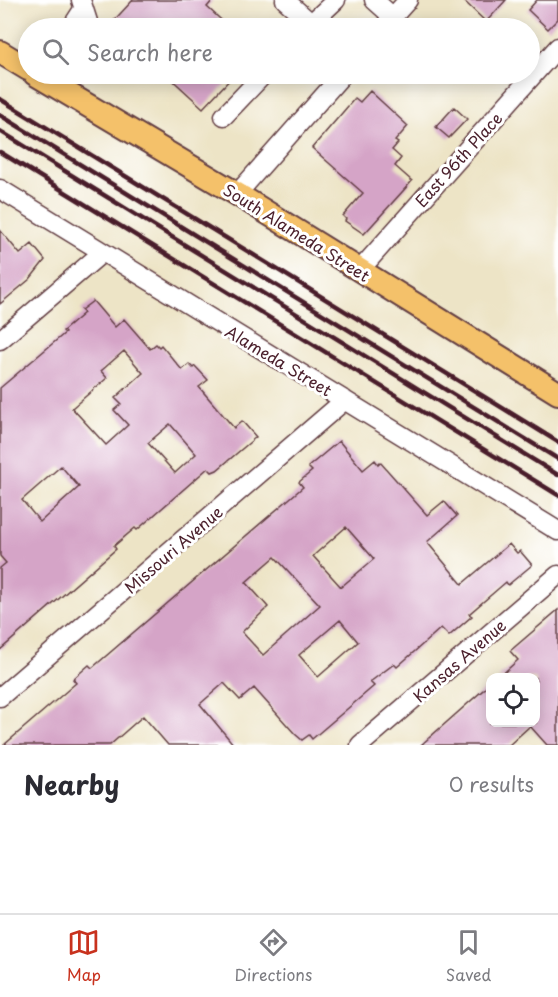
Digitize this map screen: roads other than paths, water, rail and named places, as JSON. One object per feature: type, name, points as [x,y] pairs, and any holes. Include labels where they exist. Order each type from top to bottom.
[{"type":"main road","name":"South Alameda Street","points":[[0,52],[18,61]]},
{"type":"main road","name":"South Alameda Street","points":[[61,84],[358,271],[558,393]]},
{"type":"street","points":[[285,0],[302,18]]},
{"type":"street","points":[[317,18],[336,0]]},
{"type":"street","points":[[374,0],[385,18]]},
{"type":"street","points":[[392,18],[408,0]]},
{"type":"street","name":"East 96th Place","points":[[540,67],[558,47]]},
{"type":"street","points":[[224,117],[255,84]]},
{"type":"street","points":[[237,194],[334,84]]},
{"type":"street","name":"East 96th Place","points":[[358,271],[525,84]]},
{"type":"street","name":"Alameda Street","points":[[0,189],[558,531]]},
{"type":"street","points":[[0,340],[102,252]]},
{"type":"street","name":"Missouri Avenue","points":[[0,697],[345,400]]},
{"type":"street","name":"Kansas Avenue","points":[[360,745],[558,574]]},
{"type":"railway","points":[[0,99],[558,442]]},
{"type":"railway","points":[[0,115],[558,459]]},
{"type":"railway","points":[[0,131],[558,475]]},
{"type":"railway","points":[[0,152],[558,495]]}]
